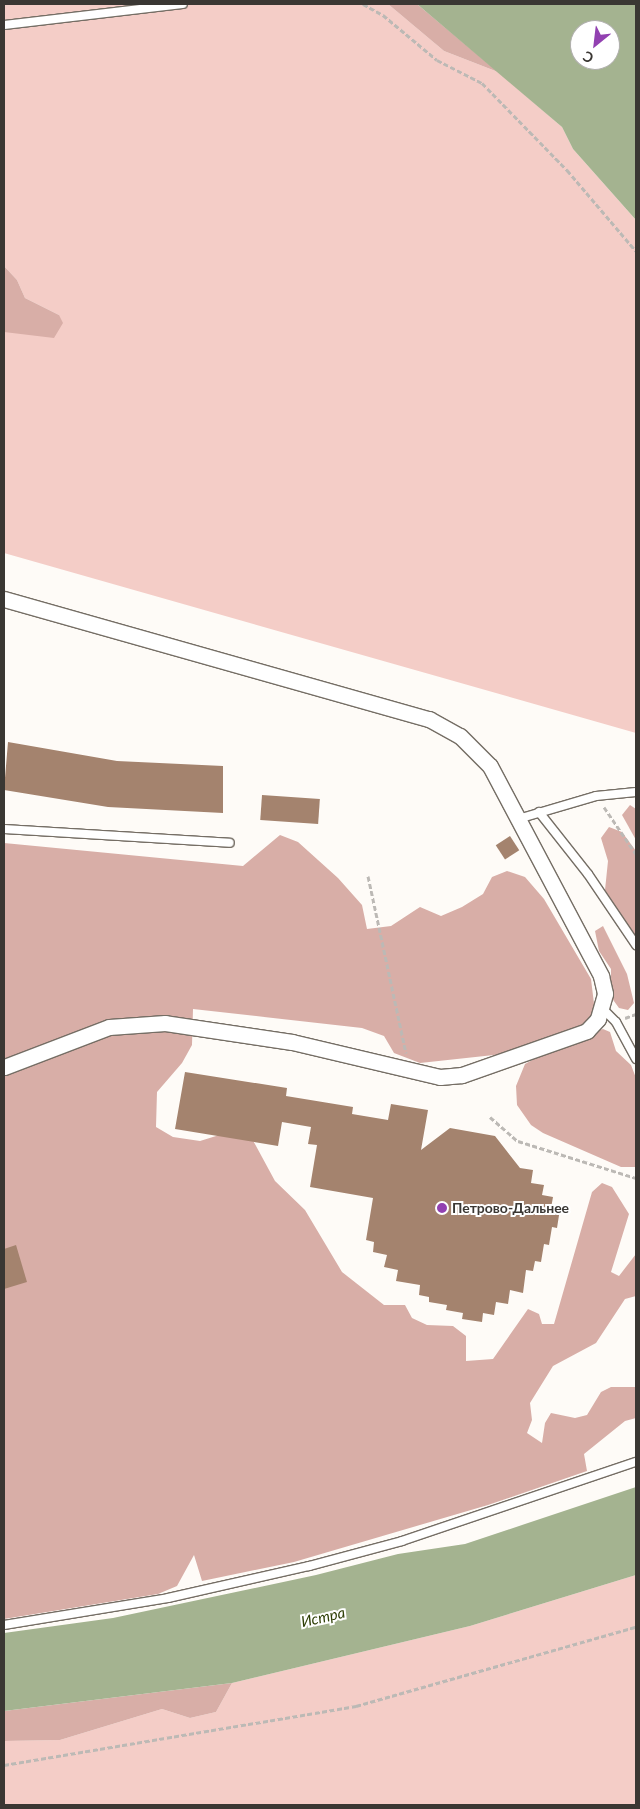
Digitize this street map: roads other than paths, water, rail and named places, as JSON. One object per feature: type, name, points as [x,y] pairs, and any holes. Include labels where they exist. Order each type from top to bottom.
[{"type":"street","points":[[4,599],[429,719],[475,750],[490,766],[601,976],[603,1009],[587,1031],[462,1075],[440,1077],[408,1071],[292,1042],[165,1023],[109,1027],[4,1066]]},
{"type":"lane","points":[[4,25],[183,4]]},
{"type":"lane","points":[[518,819],[596,796],[636,792]]},
{"type":"lane","points":[[539,812],[636,945]]},
{"type":"lane","points":[[4,829],[230,844]]},
{"type":"lane","points":[[603,1009],[616,1022],[636,1059]]},
{"type":"lane","points":[[4,1624],[168,1598],[309,1566],[402,1541],[636,1462]]},
{"type":"water","points":[[417,4],[636,4],[636,220],[573,149],[562,127]]},
{"type":"water","name":"Истра","points":[[636,1487],[636,1575],[470,1626],[232,1683],[4,1711],[4,1633],[113,1618],[316,1575],[398,1554],[465,1544]]},
{"type":"place","name":"Петрово-Дальнее","points":[[442,1208]]}]
